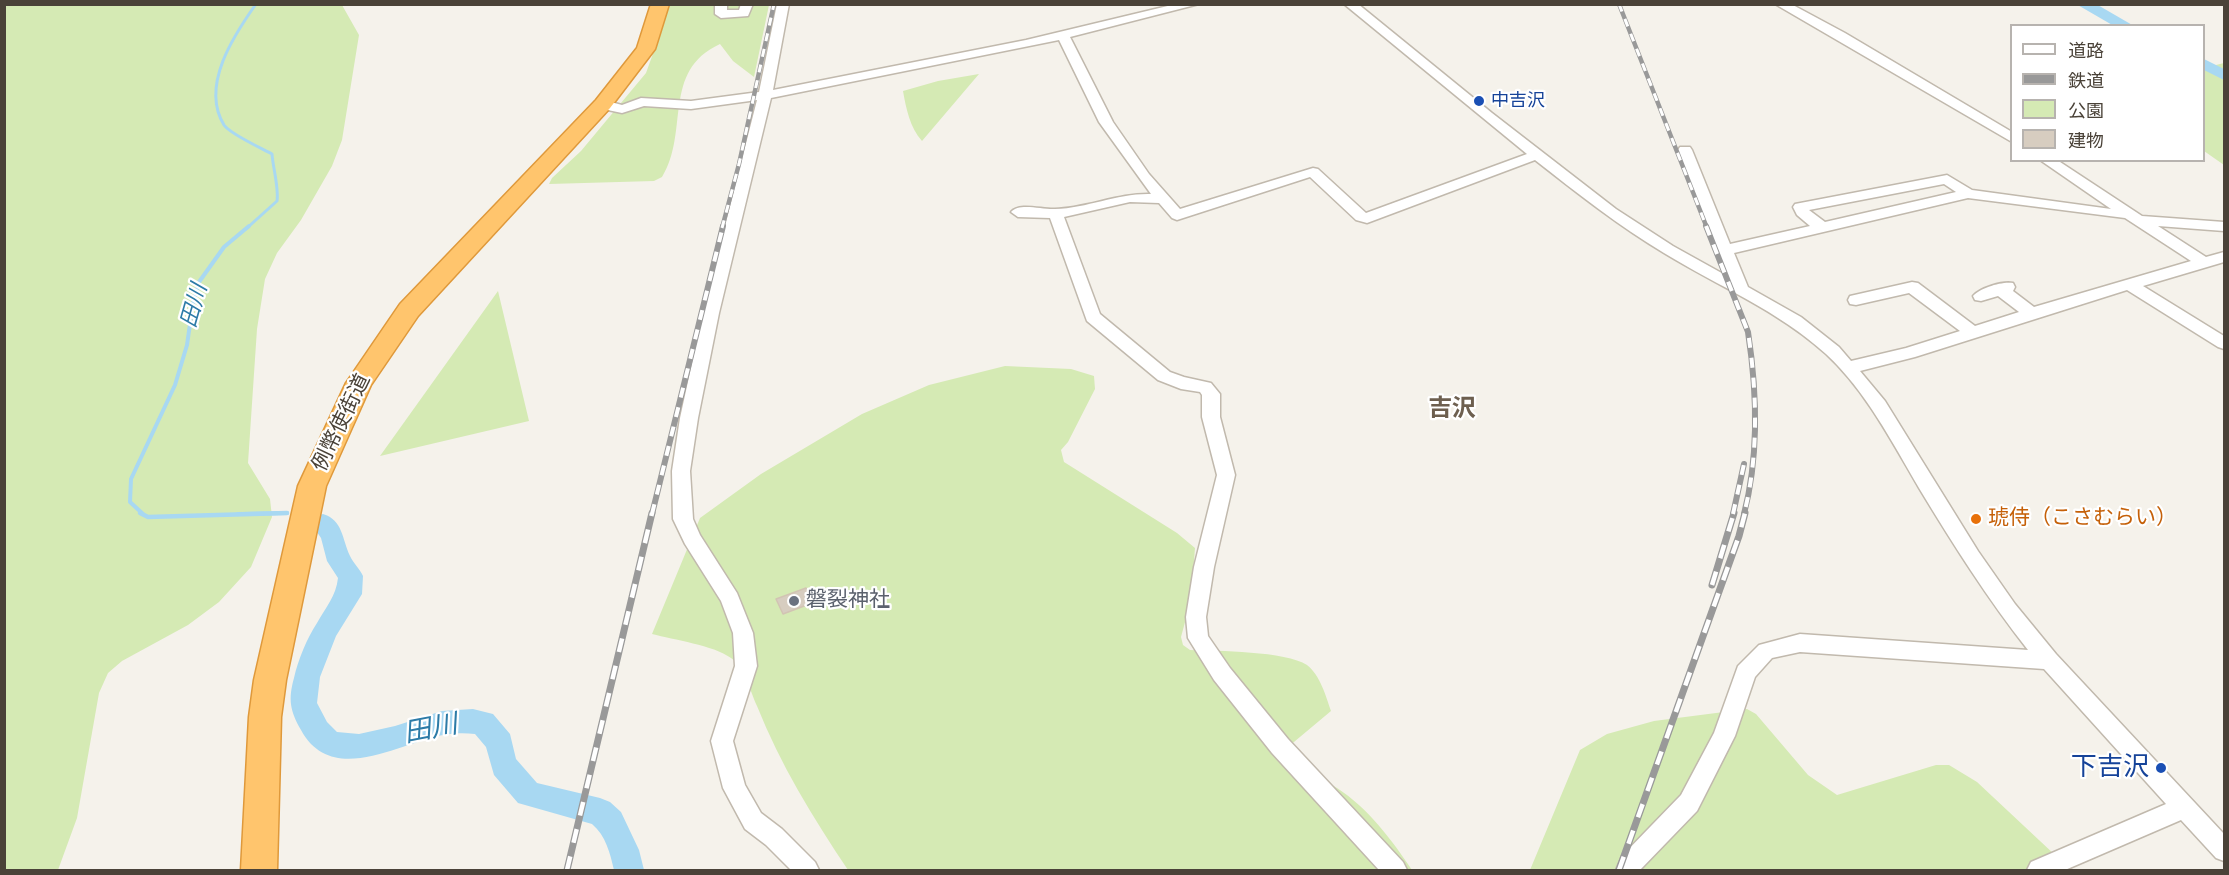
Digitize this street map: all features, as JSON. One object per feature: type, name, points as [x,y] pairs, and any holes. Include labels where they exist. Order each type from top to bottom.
[{"type":"highway","name":"例幣使街道","points":[[259,870],[265,717],[270,680],[312,486],[359,383],[409,310],[603,104],[646,48],[660,4]]},
{"type":"street","points":[[720,4],[721,14],[744,13],[747,4]]},
{"type":"street","points":[[783,4],[765,95],[714,301],[689,418],[681,471],[683,519],[692,539],[730,599],[743,633],[746,666],[722,741],[734,788],[753,821],[774,837],[807,870]]},
{"type":"street","points":[[603,104],[616,110],[634,107],[641,102],[691,105],[765,95],[1064,35],[1193,4]]},
{"type":"street","points":[[1350,4],[1537,155],[1632,226],[1815,335],[1850,368],[1879,405],[1971,557],[2008,610],[2049,660],[2224,850]]},
{"type":"street","points":[[1781,4],[2010,137]]},
{"type":"street","points":[[1064,35],[1106,122],[1144,177],[1177,215],[1313,172],[1361,217],[1367,218],[1537,155]]},
{"type":"street","points":[[1686,150],[1741,290]]},
{"type":"street","points":[[2050,162],[2204,263]]},
{"type":"street","points":[[1821,228],[1802,212],[1800,207],[1947,179],[1968,194]]},
{"type":"street","points":[[1861,194],[1884,212]]},
{"type":"street","points":[[1726,250],[1968,194],[2132,217],[2224,226]]},
{"type":"street","points":[[1018,212],[1056,214],[1130,198],[1163,198]]},
{"type":"street","points":[[1056,214],[1093,318],[1164,376],[1181,383],[1205,387],[1211,394],[1211,417],[1226,475],[1199,597],[1196,617],[1198,638],[1222,674],[1280,746],[1395,870]]},
{"type":"street","points":[[1850,368],[1909,353],[2129,284],[2224,258]]},
{"type":"street","points":[[2129,284],[2224,343]]},
{"type":"street","points":[[1856,300],[1912,287],[1974,333]]},
{"type":"street","points":[[1981,296],[2004,288],[2032,314]]},
{"type":"street","points":[[1628,870],[1630,864],[1689,803],[1724,736],[1746,672],[1766,651],[1800,643],[2049,660]]},
{"type":"street","points":[[2039,870],[2184,807]]},
{"type":"green space","points":[[5,4],[342,5],[359,35],[342,140],[332,166],[301,220],[277,253],[265,279],[257,329],[248,463],[270,499],[272,517],[251,567],[219,602],[188,625],[122,661],[108,673],[99,693],[77,818],[58,870],[5,870]]},
{"type":"green space","points":[[661,5],[769,5],[754,77],[733,61],[720,44],[702,56],[690,70],[683,86],[675,141],[662,177],[654,181],[549,184],[552,178],[581,151],[646,73],[659,37]]},
{"type":"green space","points":[[2224,63],[2224,165],[2205,152],[2205,68]]},
{"type":"green space","points":[[979,74],[922,141],[907,111],[903,91],[938,81]]},
{"type":"green space","points":[[498,291],[529,421],[380,456]]},
{"type":"green space","points":[[1005,366],[1071,369],[1094,376],[1095,389],[1068,442],[1061,450],[1064,462],[1177,533],[1195,548],[1191,600],[1181,637],[1183,645],[1190,650],[1268,654],[1297,660],[1312,669],[1322,686],[1331,711],[1282,752],[1283,758],[1337,788],[1359,805],[1388,836],[1412,870],[848,870],[787,770],[766,728],[747,680],[736,662],[723,653],[693,643],[652,634],[700,518],[761,474],[862,414],[929,385]]},
{"type":"green space","points":[[1747,709],[1756,714],[1808,775],[1837,795],[1936,765],[1949,765],[1977,782],[2071,870],[1530,870],[1580,750],[1607,734],[1654,721]]},
{"type":"building","name":"磐裂神社","points":[[806,588],[812,603],[783,614],[776,599]]},
{"type":"waterway","name":"田川","points":[[247,228],[277,201],[272,154],[227,129],[218,110],[216,94],[218,78],[230,46],[256,4]]},
{"type":"waterway","points":[[2083,4],[2123,24]]},
{"type":"waterway","points":[[2205,65],[2224,75]]},
{"type":"waterway","name":"田川","points":[[143,514],[130,502],[131,479],[175,385],[187,345],[193,303],[199,282],[224,247],[249,226]]},
{"type":"waterway","name":"田川","points":[[140,513],[148,517],[287,513],[238,514]]},
{"type":"waterway","name":"田川","points":[[323,523],[332,535],[339,561],[351,576],[349,594],[325,632],[307,677],[303,705],[317,731],[328,741],[343,746],[359,746],[377,743],[442,723],[463,721],[483,723],[500,743],[504,766],[528,794],[600,812],[611,822],[624,850],[629,870]]},
{"type":"railway","points":[[722,228],[739,164],[774,4]]},
{"type":"railway","points":[[1619,4],[1707,228]]},
{"type":"railway","points":[[652,514],[723,226]]},
{"type":"railway","points":[[1706,226],[1748,332],[1751,354],[1755,400],[1754,446],[1744,514]]},
{"type":"railway","points":[[1733,514],[1744,464]]},
{"type":"railway","points":[[567,870],[652,513]]},
{"type":"railway","points":[[1712,585],[1734,513]]},
{"type":"railway","points":[[1619,870],[1739,536],[1745,513]]},
{"type":"place","name":"中吉沢","points":[[1479,101]]},
{"type":"place","name":"琥侍（こさむらい）","points":[[1976,519]]},
{"type":"place","name":"磐裂神社","points":[[794,601]]},
{"type":"place","name":"下吉沢","points":[[2161,768]]},
{"type":"district","name":"吉沢","points":[[1452,410]]}]
